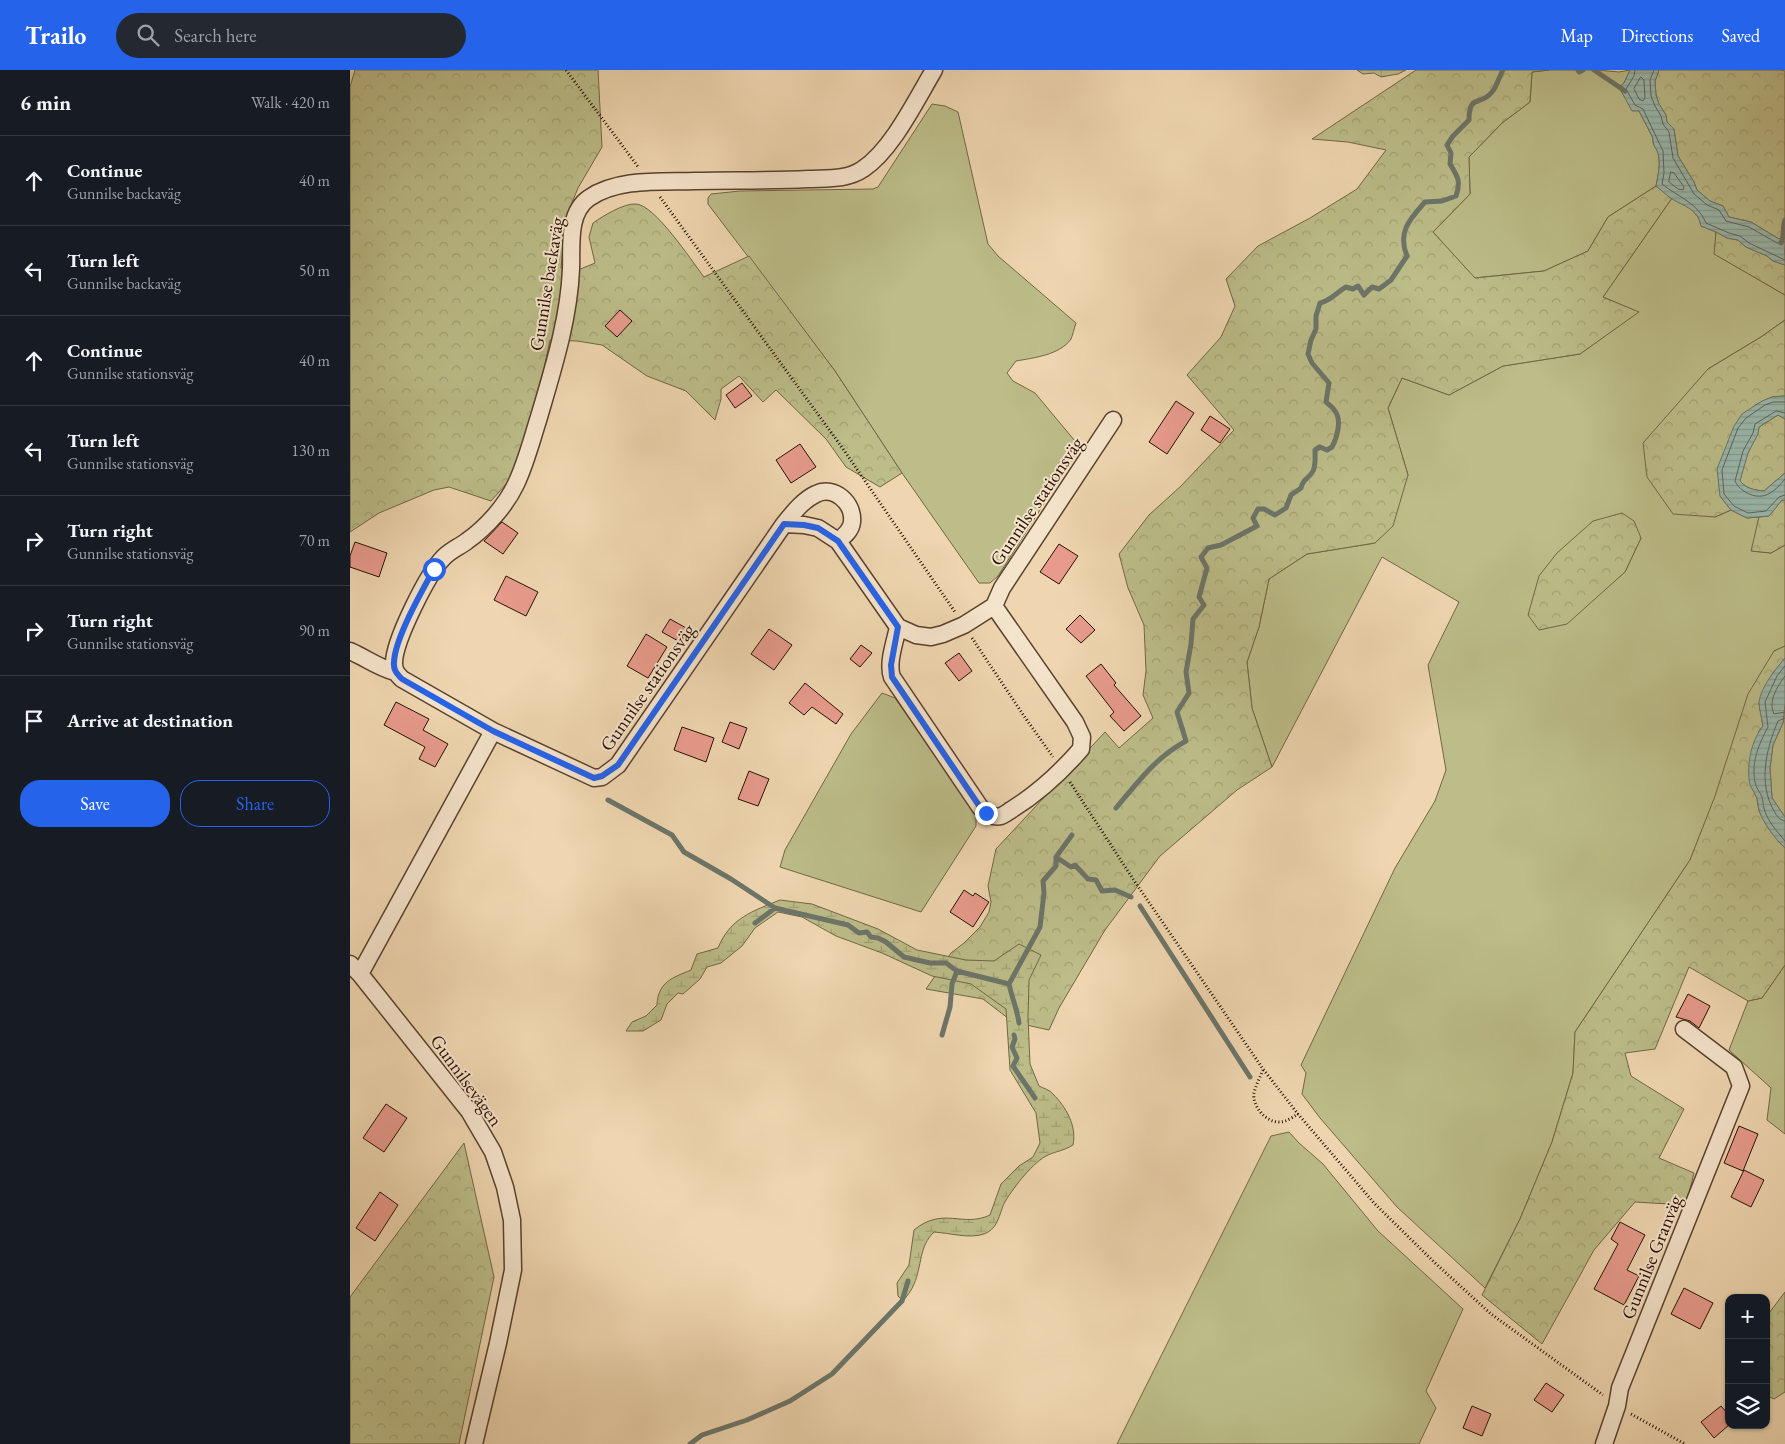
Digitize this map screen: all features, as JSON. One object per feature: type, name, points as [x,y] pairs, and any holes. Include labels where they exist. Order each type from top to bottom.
[{"type":"street","name":"Gunnilse backaväg","points":[[395,672],[394,663],[402,632],[434,569],[453,549],[468,541],[502,506],[511,494],[518,479],[532,440],[557,351],[568,303],[573,224],[585,201],[605,190],[650,182],[796,180],[849,177],[876,159],[899,129],[934,70]]},
{"type":"street","name":"Gunnilse stationsväg","points":[[994,606],[1002,588],[1113,420]]},
{"type":"street","name":"Gunnilse stationsväg","points":[[493,731],[594,778],[610,772],[618,765],[784,524],[808,498],[822,492],[833,492],[847,504],[852,522],[849,530],[838,541]]},
{"type":"street","points":[[784,524],[818,528],[838,541],[898,627],[916,635],[932,637],[952,631],[994,606],[1063,703],[1082,737],[1081,749],[1062,769],[1020,804],[1001,816],[993,816],[986,813],[980,807],[892,677],[891,665],[898,627]]},
{"type":"street","points":[[350,651],[384,669],[395,672],[402,679],[493,731],[355,969]]},
{"type":"street","name":"Gunnilsevägen","points":[[355,969],[469,1111],[493,1152],[505,1187],[512,1220],[513,1270],[474,1444]]},
{"type":"street","name":"Gunnilse Granväg","points":[[1604,1444],[1617,1406],[1620,1388],[1741,1086],[1734,1067],[1684,1029]]},
{"type":"path","points":[[566,70],[650,182],[841,446],[1062,769],[1133,879],[1263,1070],[1298,1114],[1374,1202],[1434,1262],[1491,1314],[1617,1406],[1685,1444]]},
{"type":"path","points":[[1263,1070],[1254,1094],[1256,1104],[1263,1116],[1274,1122],[1282,1122],[1298,1114]]},
{"type":"green space","points":[[355,70],[598,70],[602,147],[578,188],[566,217],[561,268],[578,270],[595,263],[589,237],[593,223],[614,210],[631,204],[644,207],[653,213],[672,234],[704,277],[749,256],[835,371],[902,473],[880,487],[846,467],[826,439],[776,390],[763,402],[739,376],[721,389],[721,399],[715,420],[686,391],[647,376],[602,345],[577,341],[550,340],[542,378],[515,474],[491,501],[449,487],[434,490],[379,513],[350,532],[350,87]]},
{"type":"green space","points":[[1357,70],[1406,70],[1398,74],[1381,77],[1374,73],[1363,74]]},
{"type":"green space","points":[[1416,70],[1549,70],[1532,72],[1530,102],[1502,123],[1469,157],[1470,194],[1433,232],[1475,278],[1544,271],[1588,251],[1608,217],[1656,186],[1672,198],[1603,297],[1639,312],[1580,354],[1503,366],[1449,395],[1402,378],[1388,408],[1408,475],[1393,526],[1375,543],[1307,554],[1269,579],[1259,627],[1247,662],[1252,708],[1272,767],[1237,790],[1160,856],[1105,930],[1059,1008],[1049,1030],[1013,1022],[983,999],[926,989],[951,953],[980,927],[989,912],[991,902],[988,886],[996,849],[1105,732],[1119,748],[1153,718],[1143,695],[1146,671],[1144,625],[1128,588],[1119,554],[1149,515],[1181,486],[1234,430],[1187,375],[1221,337],[1235,306],[1226,279],[1258,246],[1310,218],[1357,189],[1386,150],[1348,142],[1312,139]]},
{"type":"green space","points":[[1549,70],[1619,72],[1630,70],[1624,83],[1619,88],[1626,99],[1639,111],[1653,138],[1659,161],[1656,186],[1608,217],[1588,251],[1544,271],[1474,278],[1433,232],[1470,194],[1469,157],[1502,123],[1530,102],[1532,72]]},
{"type":"green space","points":[[1659,70],[1785,71],[1785,239],[1784,237],[1779,239],[1751,222],[1729,217],[1723,206],[1710,201],[1697,190],[1678,156],[1674,129],[1667,122],[1666,115],[1656,95],[1655,81]]},
{"type":"green space","points":[[932,104],[945,106],[958,112],[988,244],[998,256],[1076,323],[1071,339],[1060,349],[1046,355],[1016,361],[1007,373],[1013,381],[1035,393],[1080,447],[998,576],[990,583],[979,583],[902,473],[835,371],[708,204],[708,198],[711,194],[740,191],[873,189],[878,187]]},
{"type":"green space","points":[[1672,198],[1694,212],[1701,226],[1716,232],[1715,254],[1785,295],[1785,320],[1708,369],[1715,517],[1731,510],[1747,518],[1759,517],[1752,551],[1771,553],[1785,545],[1785,646],[1774,651],[1690,860],[1575,1032],[1573,1073],[1552,1142],[1520,1219],[1485,1288],[1397,1207],[1320,1118],[1302,1094],[1306,1073],[1301,1065],[1395,868],[1435,801],[1446,770],[1428,665],[1459,602],[1382,557],[1272,767],[1252,708],[1247,662],[1259,627],[1269,579],[1307,554],[1375,543],[1408,475],[1388,408],[1402,378],[1449,395],[1503,366],[1580,354],[1638,312],[1603,297]],"holes":[[[1641,538],[1625,572],[1600,593]]]},
{"type":"green space","points":[[1716,232],[1727,238],[1738,240],[1746,247],[1785,265],[1785,295],[1714,254]]},
{"type":"green space","points":[[1785,320],[1785,396],[1772,397],[1755,405],[1720,496],[1731,510],[1715,517],[1673,514],[1647,477],[1643,443],[1708,369]]},
{"type":"green space","points":[[1778,415],[1785,419],[1785,473],[1764,491],[1751,489],[1740,481],[1749,450],[1759,427]]},
{"type":"green space","points":[[1782,500],[1785,500],[1785,545],[1771,553],[1751,551],[1759,517],[1769,516]]},
{"type":"green space","points":[[1622,513],[1634,521],[1641,538],[1625,572],[1567,624],[1539,630],[1528,615],[1539,576],[1557,553],[1593,521]]},
{"type":"green space","points":[[1785,646],[1785,658],[1773,673],[1759,703],[1763,726],[1759,731],[1751,785],[1757,799],[1759,811],[1767,826],[1785,848],[1785,965],[1762,998],[1748,1001],[1689,967],[1655,1049],[1625,1053],[1631,1076],[1684,1109],[1659,1158],[1694,1173],[1686,1205],[1635,1202],[1594,1250],[1542,1344],[1482,1295],[1520,1219],[1552,1142],[1573,1073],[1575,1032],[1690,860],[1715,796],[1748,694],[1774,651]]},
{"type":"green space","points":[[882,693],[895,698],[976,814],[976,826],[921,912],[780,867],[785,850],[851,734]]},
{"type":"green space","points":[[1785,704],[1785,817],[1772,798],[1770,768],[1773,745],[1783,723]]},
{"type":"green space","points":[[780,900],[812,904],[878,929],[917,950],[966,960],[994,961],[1019,944],[1041,955],[1029,980],[1030,1064],[1039,1086],[1052,1093],[1066,1111],[1072,1124],[1073,1145],[1042,1158],[1030,1169],[1006,1200],[996,1224],[989,1231],[972,1236],[934,1232],[923,1250],[913,1286],[903,1301],[898,1296],[897,1283],[909,1265],[914,1230],[934,1219],[971,1219],[990,1215],[1001,1184],[1019,1166],[1033,1157],[1040,1143],[1036,1113],[1010,1070],[1006,1009],[971,984],[932,976],[882,953],[836,936],[802,917],[778,912],[755,928],[742,946],[721,963],[707,967],[700,979],[683,994],[678,993],[667,1004],[661,1020],[643,1031],[626,1031],[632,1022],[646,1016],[657,1005],[660,991],[667,982],[691,970],[697,954],[718,948],[729,929],[743,917]]},
{"type":"green space","points":[[1785,965],[1785,1134],[1767,1120],[1771,1088],[1729,1050],[1748,1001],[1762,998]]},
{"type":"green space","points":[[1289,1132],[1323,1164],[1378,1231],[1463,1309],[1426,1391],[1436,1408],[1419,1444],[1117,1444],[1271,1136]]},
{"type":"green space","points":[[464,1143],[494,1277],[459,1444],[350,1444],[350,1297]]},
{"type":"green space","points":[[1785,1292],[1785,1392],[1774,1399],[1770,1397],[1770,1312]]},
{"type":"water","points":[[1630,70],[1659,70],[1655,81],[1656,95],[1666,115],[1667,122],[1674,129],[1678,156],[1697,190],[1710,201],[1723,206],[1729,217],[1751,222],[1779,239],[1784,237],[1785,265],[1746,247],[1738,240],[1727,238],[1701,226],[1694,212],[1672,199],[1656,186],[1659,161],[1653,138],[1639,111],[1632,111],[1619,87],[1624,83]]},
{"type":"water","points":[[1785,396],[1785,419],[1778,415],[1759,427],[1758,434],[1748,453],[1740,481],[1751,489],[1764,491],[1785,473],[1785,500],[1782,500],[1769,516],[1747,518],[1731,510],[1720,496],[1717,469],[1734,426],[1742,414],[1762,401],[1772,397]]},
{"type":"water","points":[[1785,658],[1783,723],[1773,745],[1770,768],[1772,798],[1785,817],[1785,848],[1763,820],[1757,798],[1750,785],[1749,762],[1755,739],[1763,726],[1759,705],[1762,690]]},
{"type":"building","points":[[620,310],[632,321],[617,337],[605,326]]},
{"type":"building","points":[[742,383],[752,396],[735,408],[726,395]]},
{"type":"building","points":[[1176,401],[1194,413],[1167,454],[1149,442]]},
{"type":"building","points":[[1210,416],[1230,429],[1220,443],[1201,430]]},
{"type":"building","points":[[800,444],[816,467],[791,483],[776,460]]},
{"type":"building","points":[[502,522],[518,533],[503,554],[484,541]]},
{"type":"building","points":[[355,542],[387,553],[379,577],[350,567],[350,556]]},
{"type":"building","points":[[1059,544],[1078,556],[1059,584],[1040,572]]},
{"type":"building","points":[[506,576],[538,592],[526,616],[494,600]]},
{"type":"building","points":[[1080,615],[1095,630],[1081,643],[1066,629]]},
{"type":"building","points":[[670,619],[688,629],[680,642],[662,632]]},
{"type":"building","points":[[769,629],[792,645],[774,670],[751,654]]},
{"type":"building","points":[[646,634],[667,647],[648,678],[627,666]]},
{"type":"building","points":[[861,645],[872,653],[860,667],[850,659]]},
{"type":"building","points":[[959,653],[972,671],[959,681],[945,663]]},
{"type":"building","points":[[1101,664],[1116,683],[1114,685],[1141,716],[1124,731],[1110,716],[1114,712],[1086,676]]},
{"type":"building","points":[[805,683],[843,714],[836,724],[812,707],[804,715],[789,703]]},
{"type":"building","points":[[396,702],[429,719],[423,730],[448,744],[435,767],[419,759],[425,747],[384,725]]},
{"type":"building","points":[[730,722],[747,728],[739,749],[722,742]]},
{"type":"building","points":[[682,727],[714,738],[706,762],[674,750]]},
{"type":"building","points":[[749,771],[769,779],[758,806],[738,799]]},
{"type":"building","points":[[964,890],[973,896],[975,893],[989,902],[973,927],[950,912]]},
{"type":"building","points":[[1688,994],[1710,1006],[1699,1028],[1690,1021],[1676,1017]]},
{"type":"building","points":[[386,1104],[407,1118],[384,1152],[363,1138]]},
{"type":"building","points":[[1739,1126],[1758,1134],[1743,1171],[1724,1163]]},
{"type":"building","points":[[1744,1170],[1764,1180],[1751,1207],[1731,1197]]},
{"type":"building","points":[[380,1192],[398,1205],[375,1241],[356,1228]]},
{"type":"building","points":[[1620,1222],[1645,1235],[1627,1270],[1639,1276],[1624,1305],[1594,1289],[1618,1244],[1611,1239]]},
{"type":"building","points":[[1684,1288],[1713,1303],[1700,1329],[1671,1314]]},
{"type":"building","points":[[1546,1383],[1564,1395],[1552,1412],[1534,1400]]},
{"type":"building","points":[[1472,1406],[1491,1414],[1482,1436],[1463,1428]]},
{"type":"building","points":[[1721,1406],[1725,1410],[1725,1428],[1714,1438],[1701,1422]]},
{"type":"waterway","points":[[1116,808],[1156,763],[1186,741],[1177,712],[1189,693],[1186,672],[1193,619],[1204,605],[1199,597],[1207,568],[1201,557],[1208,548],[1221,545],[1257,526],[1253,518],[1258,509],[1264,509],[1275,515],[1286,508],[1291,495],[1301,488],[1303,482],[1313,471],[1315,450],[1320,447],[1327,450],[1334,443],[1338,429],[1338,419],[1334,410],[1326,402],[1329,383],[1312,363],[1308,354],[1316,329],[1316,316],[1320,303],[1346,287],[1353,289],[1358,286],[1364,295],[1372,287],[1379,289],[1391,280],[1407,256],[1403,240],[1404,233],[1414,214],[1425,202],[1442,201],[1456,196],[1458,179],[1450,164],[1451,153],[1447,145],[1469,120],[1469,112],[1473,103],[1483,99],[1492,92],[1503,70]]},
{"type":"waterway","points":[[1578,70],[1579,72],[1583,70]]},
{"type":"waterway","points":[[1594,70],[1625,91]]},
{"type":"waterway","points":[[1781,243],[1785,220]]},
{"type":"waterway","points":[[608,800],[672,835],[684,852],[731,879],[775,908],[848,925],[859,933],[867,932],[871,937],[886,942],[904,957],[930,963],[946,963],[957,971],[1009,984]]},
{"type":"waterway","points":[[1019,1023],[1009,984],[1040,927],[1044,893],[1043,881],[1056,866],[1056,857],[1072,835]]},
{"type":"waterway","points":[[1056,857],[1071,867],[1075,865],[1088,879],[1096,880],[1102,891],[1115,890],[1131,897]]},
{"type":"waterway","points":[[1140,906],[1250,1077]]},
{"type":"waterway","points":[[755,923],[775,908]]},
{"type":"waterway","points":[[942,1035],[950,1007],[952,984],[957,971]]},
{"type":"waterway","points":[[1014,1035],[1015,1039],[1012,1047],[1017,1058],[1013,1066],[1035,1098]]},
{"type":"waterway","points":[[690,1444],[702,1435],[747,1420],[790,1401],[832,1374],[902,1301],[908,1281]]},
{"type":"route","points":[[434,569],[402,632],[394,663],[395,672],[402,679],[493,731],[594,778],[610,772],[618,765],[784,524],[818,528],[838,541],[898,627],[890,671],[892,677],[980,807],[986,813]]}]
